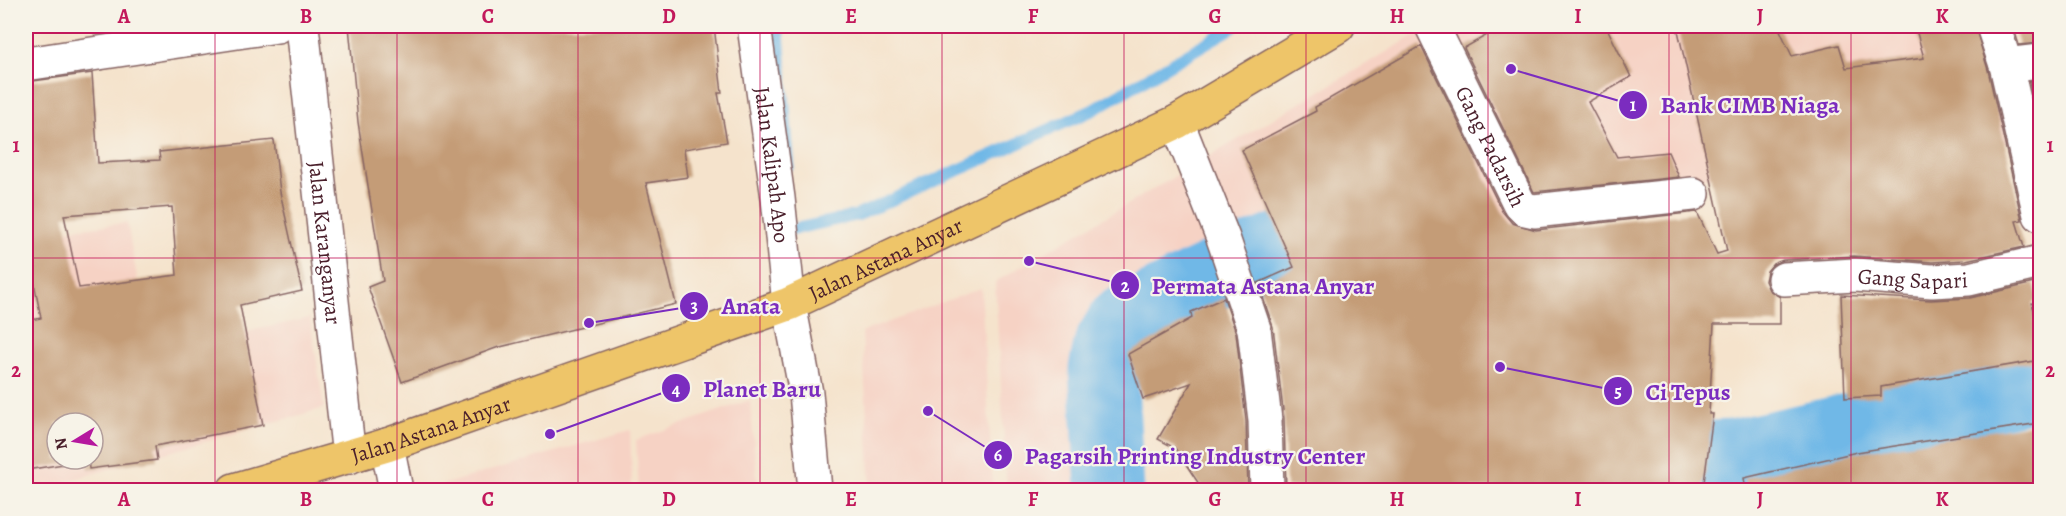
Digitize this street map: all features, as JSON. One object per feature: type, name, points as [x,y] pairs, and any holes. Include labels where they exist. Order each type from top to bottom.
[{"type":"main road","name":"Jalan Astana Anyar","points":[[234,490],[349,458],[789,304],[1177,122],[1338,26]]},
{"type":"street","points":[[26,64],[277,26]]},
{"type":"street","name":"Jalan Karanganyar","points":[[302,26],[349,458]]},
{"type":"street","name":"Jalan Kalipah Apo","points":[[754,26],[778,198],[789,304],[806,393],[815,490]]},
{"type":"street","name":"Gang Padarsih","points":[[1432,26],[1519,203],[1525,209],[1534,211],[1693,194]]},
{"type":"street","points":[[1993,26],[2006,65],[2040,215]]},
{"type":"street","points":[[2006,65],[2040,61]]},
{"type":"street","points":[[1177,122],[1223,237],[1254,329],[1265,420],[1267,490]]},
{"type":"street","name":"Gang Sapari","points":[[1784,279],[1855,275],[1932,281],[1969,279],[2040,262]]},
{"type":"street","points":[[387,445],[396,490]]},
{"type":"shaded area","points":[[1431,26],[1977,26],[2019,141],[1703,177],[1526,202],[1541,353],[1380,176],[1108,320],[1118,490],[1007,490],[995,282]]},
{"type":"shaded area","points":[[127,223],[151,353],[310,318],[324,408],[105,470],[105,411],[45,411],[45,471],[103,471],[36,490],[26,490],[26,234]]},
{"type":"shaded area","points":[[981,288],[993,490],[871,490],[862,332]]},
{"type":"shaded area","points":[[750,400],[758,490],[639,490],[636,440]]},
{"type":"shaded area","points":[[630,430],[632,490],[424,490]]},
{"type":"building","points":[[349,26],[714,26],[722,93],[718,93],[727,142],[684,149],[688,177],[646,183],[676,304],[496,348],[402,382],[368,287],[383,281],[358,122]]},
{"type":"building","points":[[1503,26],[1606,26],[1631,77],[1588,102],[1617,157],[1668,152],[1679,177],[1534,192],[1464,48]]},
{"type":"building","points":[[1677,26],[1778,26],[1792,56],[1839,45],[1846,68],[1924,58],[1915,26],[1975,26],[1988,70],[2022,220],[2016,221],[2024,247],[1966,260],[1932,262],[1854,256],[1783,260],[1773,264],[1767,271],[1765,281],[1769,290],[1780,297],[1780,324],[1714,324],[1709,414],[1713,414],[1703,490],[1443,488],[1323,490],[1323,485],[1286,488],[1284,418],[1273,327],[1258,283],[1294,267],[1242,150],[1316,111],[1315,107],[1421,46],[1502,211],[1512,223],[1536,230],[1697,212],[1717,254],[1727,251]]},
{"type":"building","points":[[2013,26],[2040,26],[2040,43],[2019,45]]},
{"type":"building","points":[[92,73],[98,163],[160,160],[159,152],[274,140],[280,192],[302,291],[240,305],[263,425],[155,446],[157,460],[105,467],[105,411],[45,411],[45,467],[26,470],[26,321],[41,318],[26,242],[26,82]],"holes":[[[172,207],[177,275],[79,288],[64,215]]]},
{"type":"building","points":[[2040,80],[2040,132],[2029,81]]},
{"type":"building","points":[[2034,283],[2039,300],[2032,303],[2040,337],[2040,360],[1881,387],[1881,396],[1845,398],[1841,295],[1931,300],[1970,298]]},
{"type":"building","points":[[1224,298],[1236,333],[1246,421],[1248,489],[1203,490],[1175,448],[1158,439],[1191,383],[1143,399],[1128,354],[1192,318],[1191,312]]},
{"type":"building","points":[[2040,423],[2040,490],[1746,490],[1744,478],[1857,452]]},
{"type":"waterway","points":[[778,26],[789,165]]},
{"type":"waterway","points":[[795,229],[858,215],[1093,110],[1235,26]]},
{"type":"waterway","points":[[1110,490],[1103,369],[1108,345],[1122,321],[1238,264],[1298,240],[1360,223],[1372,231]]},
{"type":"waterway","points":[[1618,427],[1673,451],[1699,455],[1733,454],[2040,385]]},
{"type":"place","name":"Bank CIMB Niaga","points":[[1511,69]]},
{"type":"place","name":"Permata Astana Anyar","points":[[1029,261]]},
{"type":"place","name":"Anata","points":[[589,323]]},
{"type":"place","name":"Ci Tepus","points":[[1500,367]]},
{"type":"place","name":"Pagarsih Printing Industry Center","points":[[928,411]]},
{"type":"place","name":"Planet Baru","points":[[550,434]]}]
